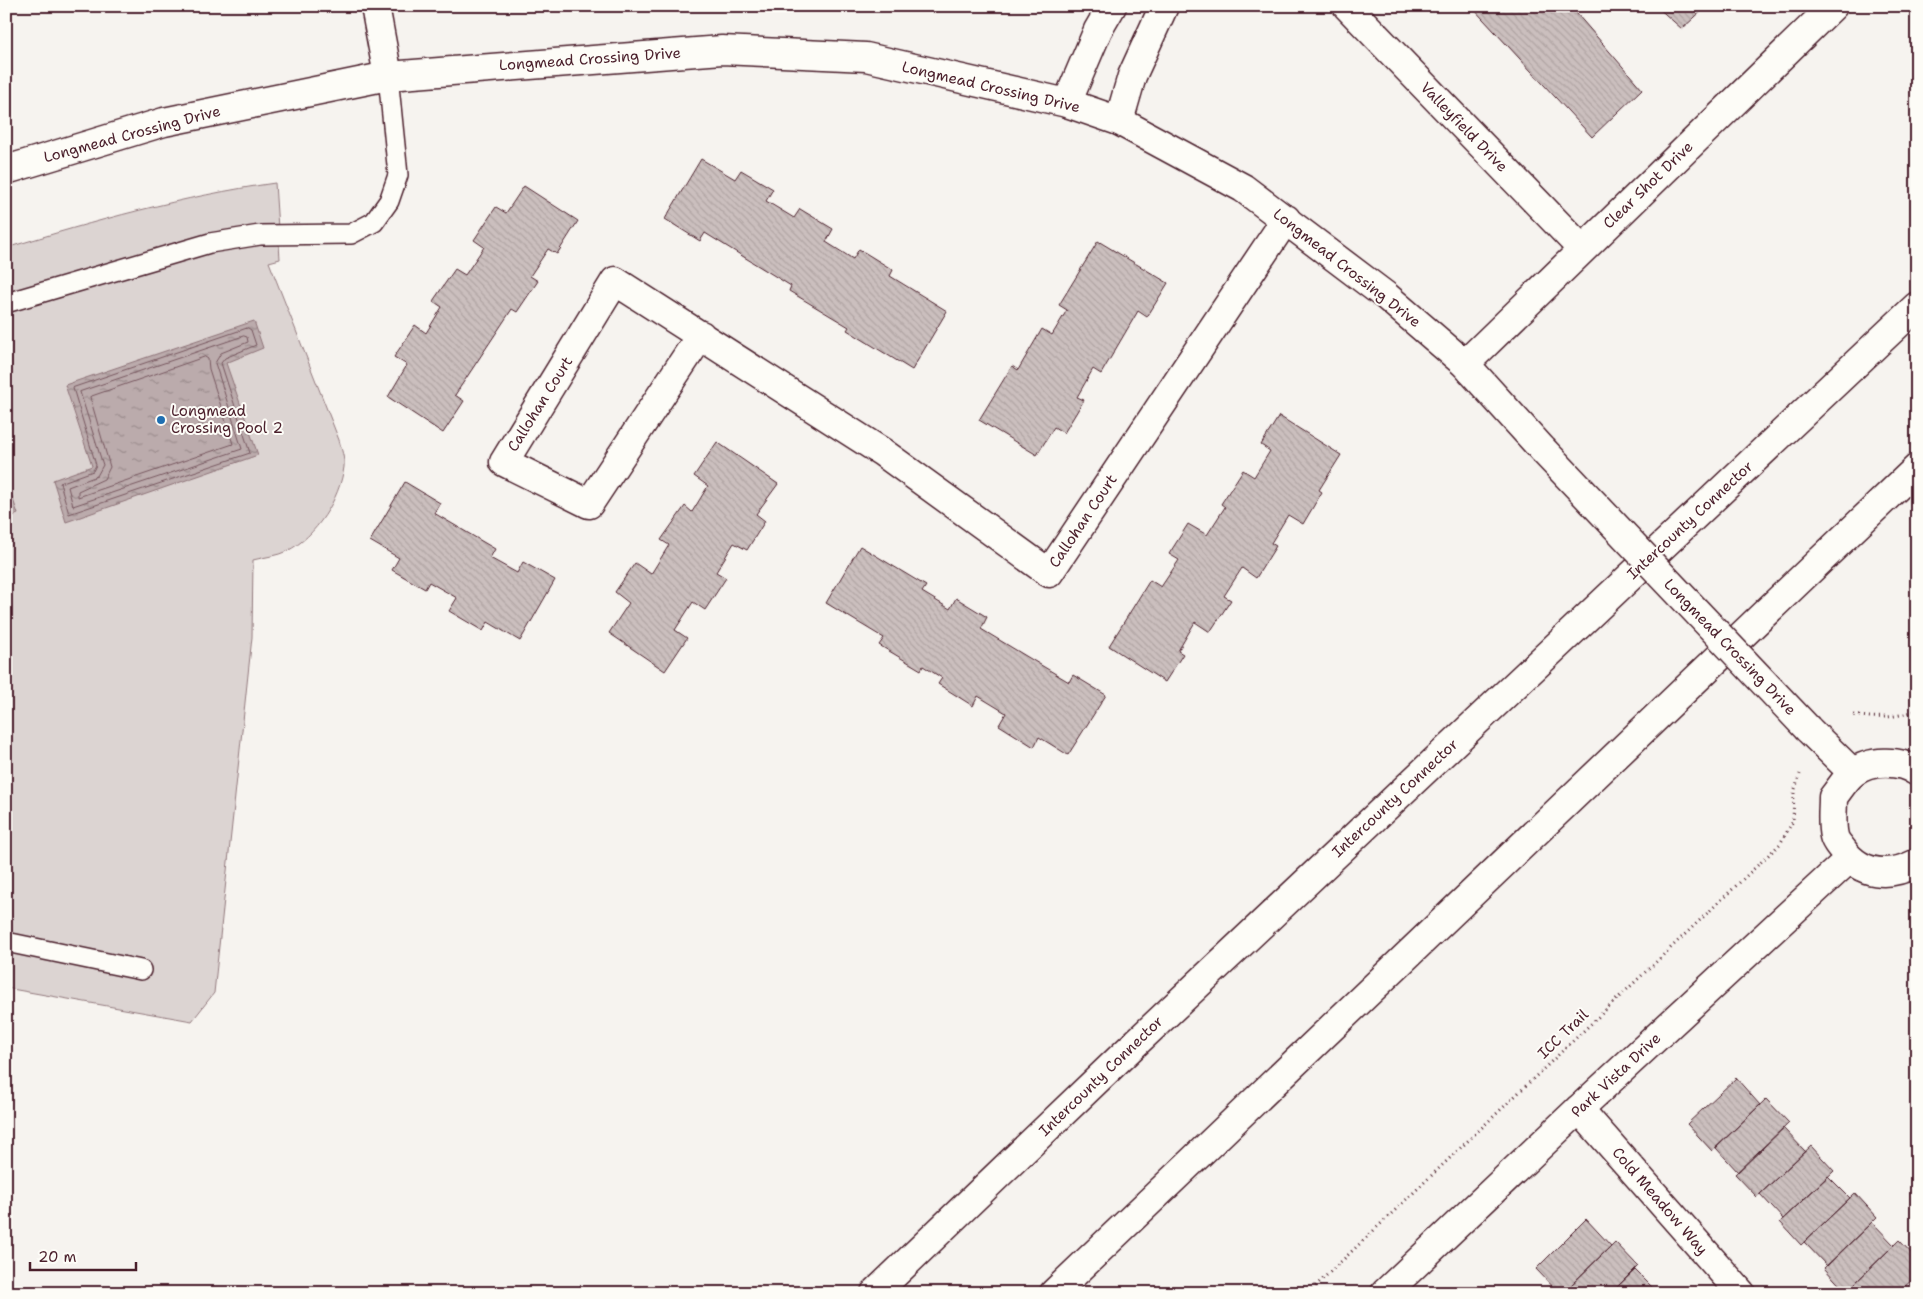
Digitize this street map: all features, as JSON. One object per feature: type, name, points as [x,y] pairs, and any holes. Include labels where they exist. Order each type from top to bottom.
[{"type":"main road","points":[[376,6],[388,76]]},
{"type":"main road","points":[[1067,102],[1098,30],[1112,6]]},
{"type":"main road","points":[[1119,121],[1132,76],[1164,6]]},
{"type":"main road","name":"Valleyfield Drive","points":[[1347,6],[1582,249]]},
{"type":"main road","name":"Clear Shot Drive","points":[[1464,364],[1833,6]]},
{"type":"main road","name":"Longmead Crossing Drive","points":[[6,170],[164,122],[329,86],[388,76],[593,58],[722,50],[866,57],[1067,102],[1119,121],[1243,188],[1386,296],[1464,364],[1808,729],[1853,773]]},
{"type":"main road","name":"Callohan Court","points":[[701,335],[589,504],[504,462],[615,281],[701,335],[882,452],[1049,573],[1286,219]]},
{"type":"main road","name":"Intercounty Connector","points":[[875,1293],[1134,1044],[1917,306]]},
{"type":"main road","points":[[1054,1293],[1917,468]]},
{"type":"main road","points":[[1917,772],[1897,763],[1874,763],[1853,773],[1832,797],[1834,837],[1849,859],[1865,869],[1883,873],[1901,871],[1917,863]]},
{"type":"main road","name":"Park Vista Drive","points":[[1385,1293],[1579,1109],[1849,859]]},
{"type":"main road","name":"Cold Meadow Way","points":[[1579,1109],[1741,1293]]},
{"type":"lane","points":[[6,303],[210,243],[260,235],[351,234],[374,222],[389,201],[398,175],[388,76]]},
{"type":"lane","points":[[6,942],[141,970]]},
{"type":"path","points":[[1854,715],[1871,718],[1900,716],[1917,710]]},
{"type":"path","name":"ICC Trail","points":[[1308,1293],[1780,844],[1793,821],[1794,792],[1800,774]]},
{"type":"shaded area","points":[[275,183],[280,259],[269,262],[339,440],[344,467],[342,479],[332,504],[308,536],[298,545],[283,553],[253,560],[252,637],[214,993],[192,1021],[6,988],[6,248],[139,210],[241,188]]},
{"type":"water","name":"Longmead Crossing Pool 2","points":[[254,321],[263,348],[226,363],[258,455],[66,522],[53,480],[92,466],[65,385]]},
{"type":"water","points":[[6,479],[18,514],[6,519]]},
{"type":"building","points":[[1471,6],[1570,6],[1642,89],[1592,137]]},
{"type":"building","points":[[1656,6],[1707,6],[1682,29]]},
{"type":"building","points":[[701,159],[735,179],[741,170],[773,189],[766,201],[794,218],[800,209],[833,229],[826,242],[853,259],[859,249],[893,270],[890,276],[947,311],[912,370],[847,330],[849,327],[789,291],[791,286],[705,233],[700,241],[665,219]]},
{"type":"building","points":[[524,186],[578,221],[557,254],[548,249],[530,276],[538,281],[517,312],[512,309],[455,395],[464,401],[443,433],[388,397],[407,365],[394,357],[415,325],[426,333],[442,307],[433,301],[455,269],[465,275],[484,247],[474,240],[496,207],[506,213]]},
{"type":"building","points":[[1098,241],[1168,283],[1147,317],[1138,311],[1101,374],[1093,369],[1077,397],[1084,400],[1064,433],[1054,427],[1037,455],[979,420],[1012,366],[1018,370],[1042,329],[1052,335],[1067,310],[1059,305]]},
{"type":"building","points":[[1279,416],[1341,455],[1319,490],[1322,492],[1303,524],[1288,515],[1271,543],[1276,546],[1256,578],[1242,568],[1224,596],[1231,600],[1210,632],[1195,622],[1178,651],[1183,654],[1165,682],[1109,646],[1150,580],[1161,587],[1179,560],[1169,554],[1188,524],[1207,535],[1225,507],[1221,504],[1243,470],[1254,477],[1270,451],[1261,445]]},
{"type":"building","points":[[717,442],[778,484],[756,514],[765,521],[747,550],[734,543],[716,572],[726,578],[705,610],[693,602],[675,630],[687,638],[665,671],[609,633],[629,603],[615,592],[635,563],[651,574],[669,545],[661,540],[685,506],[692,512],[708,486],[694,476]]},
{"type":"building","points":[[405,482],[440,503],[434,513],[495,549],[490,558],[517,573],[523,562],[555,580],[520,641],[488,622],[483,631],[449,611],[457,598],[429,582],[425,589],[392,570],[399,558],[370,541]]},
{"type":"building","points":[[860,546],[926,586],[922,592],[950,609],[956,598],[987,617],[981,629],[1069,682],[1073,675],[1106,695],[1068,755],[1039,737],[1034,747],[999,725],[1006,713],[978,696],[973,706],[938,684],[942,678],[923,666],[921,670],[879,645],[884,638],[826,603]]},
{"type":"building","points":[[1736,1078],[1760,1105],[1712,1151],[1687,1124]]},
{"type":"building","points":[[1766,1099],[1789,1123],[1738,1172],[1716,1148]]},
{"type":"building","points":[[1783,1128],[1805,1151],[1757,1197],[1735,1174]]},
{"type":"building","points":[[1811,1146],[1834,1171],[1783,1219],[1760,1194]]},
{"type":"building","points":[[1828,1176],[1850,1198],[1801,1245],[1780,1222]]},
{"type":"building","points":[[1855,1193],[1877,1217],[1827,1266],[1804,1242]]},
{"type":"building","points":[[1586,1219],[1611,1246],[1565,1291],[1559,1293],[1536,1269]]},
{"type":"building","points":[[1872,1222],[1894,1245],[1846,1292],[1824,1268]]},
{"type":"building","points":[[1899,1240],[1917,1259],[1917,1275],[1898,1293],[1853,1293],[1849,1289]]},
{"type":"building","points":[[1615,1242],[1638,1266],[1611,1293],[1566,1293],[1565,1291]]},
{"type":"building","points":[[1635,1270],[1657,1292],[1611,1293]]},
{"type":"place","name":"Longmead Crossing Pool 2","points":[[161,420]]}]
